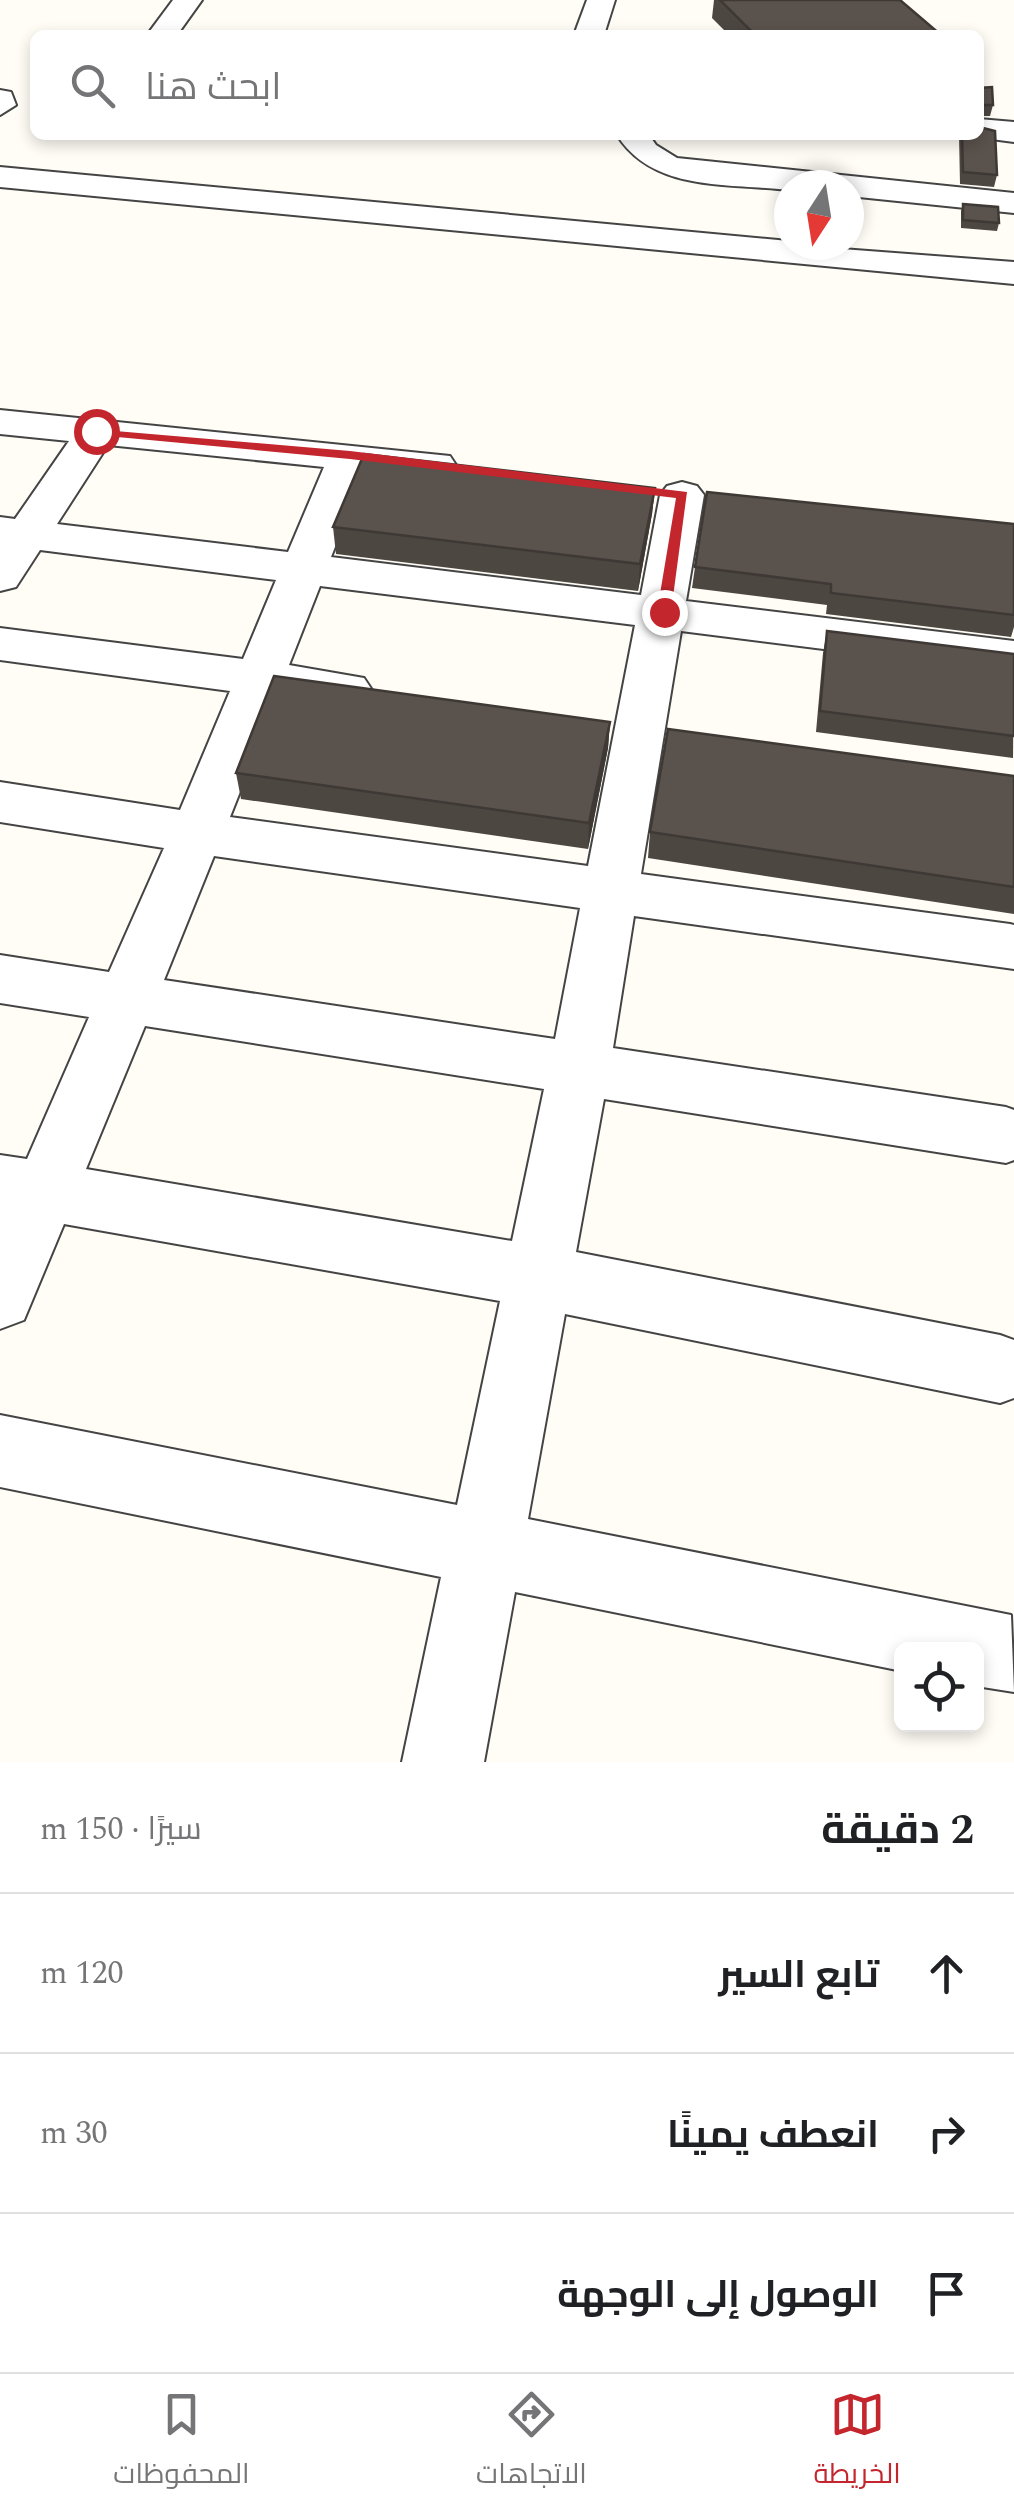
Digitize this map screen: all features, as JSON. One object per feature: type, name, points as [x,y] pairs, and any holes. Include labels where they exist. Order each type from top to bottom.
[{"type":"street","points":[[166,30],[188,0]]},
{"type":"street","points":[[590,30],[601,0]]},
{"type":"street","points":[[984,129],[1014,132]]},
{"type":"street","points":[[636,140],[644,152],[669,168],[774,179]]},
{"type":"street","points":[[0,157],[1014,272]]},
{"type":"street","points":[[0,177],[513,215],[774,228]]},
{"type":"street","points":[[864,188],[1014,203]]},
{"type":"street","points":[[864,235],[1014,249]]},
{"type":"street","points":[[0,422],[467,469]]},
{"type":"street","points":[[0,576],[14,533],[96,431]]},
{"type":"street","points":[[0,1296],[22,1188],[126,999],[350,455]]},
{"type":"street","points":[[443,1762],[579,1068],[664,612],[682,494]]},
{"type":"street","points":[[14,533],[1014,657]]},
{"type":"street","points":[[0,644],[392,696]]},
{"type":"street","points":[[0,802],[197,834],[612,888],[1010,946]]},
{"type":"street","points":[[0,979],[1006,1135]]},
{"type":"street","points":[[22,1188],[536,1276],[1000,1368]]},
{"type":"street","points":[[0,1452],[1011,1654]]},
{"type":"building","points":[[720,0],[900,0],[935,30],[750,30]]},
{"type":"building","points":[[992,87],[993,105],[984,105],[984,88]]},
{"type":"building","points":[[984,128],[995,131],[997,175],[963,172],[962,140],[984,140]]},
{"type":"building","points":[[963,204],[998,207],[999,223],[963,220]]},
{"type":"building","points":[[364,454],[655,488],[640,564],[333,527]]},
{"type":"building","points":[[707,492],[1014,524],[1014,615],[831,593],[831,584],[695,567]]},
{"type":"building","points":[[827,631],[1014,654],[1014,736],[820,711]]},
{"type":"building","points":[[274,676],[610,722],[589,823],[236,773]]},
{"type":"building","points":[[668,729],[1014,776],[1014,887],[650,832]]},
{"type":"route","points":[[96,431],[350,455],[682,494],[664,612]]}]
